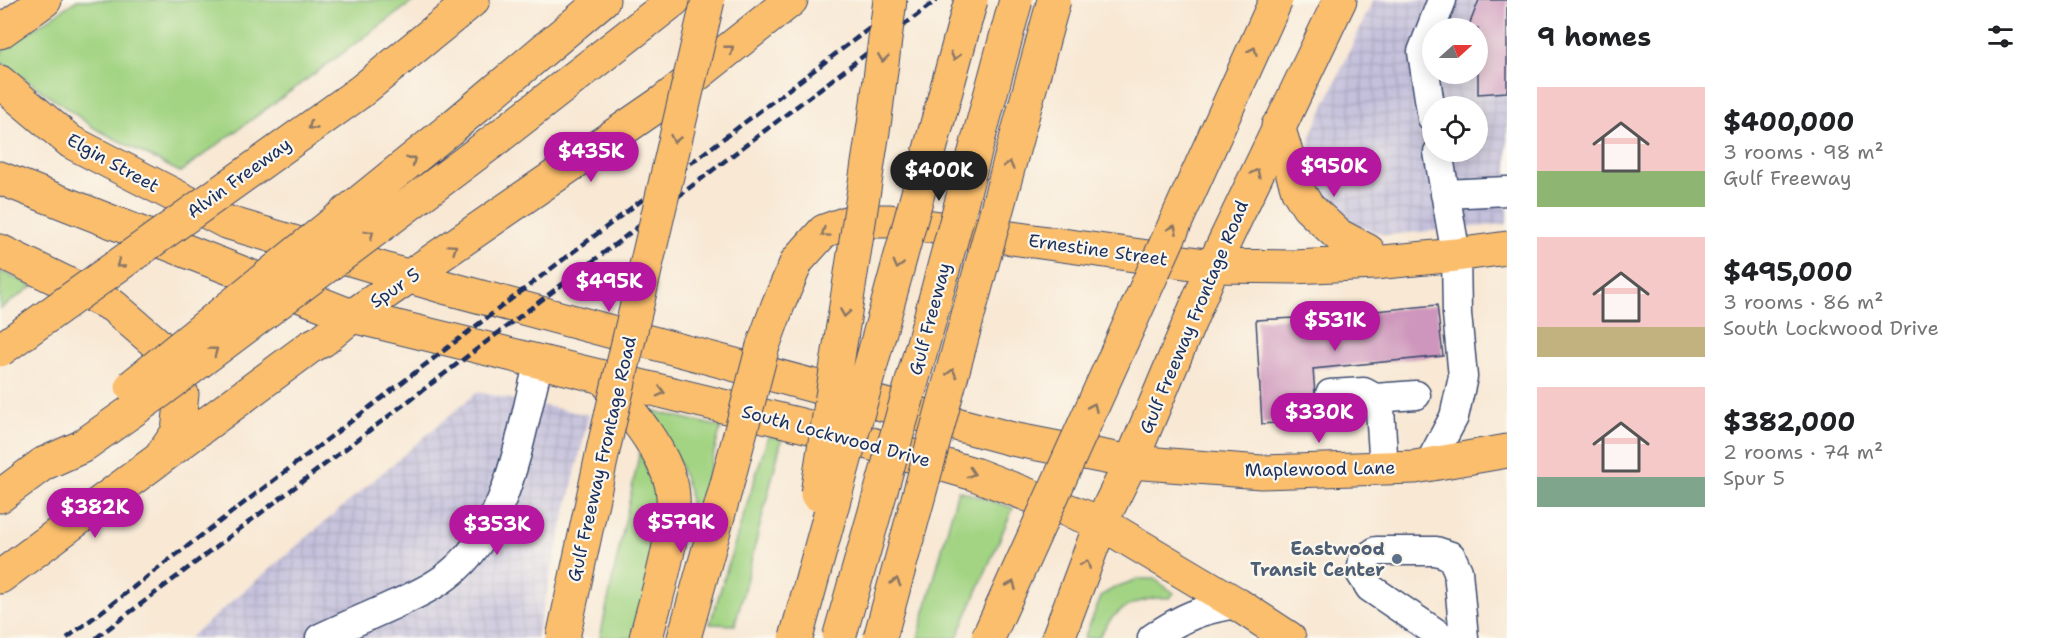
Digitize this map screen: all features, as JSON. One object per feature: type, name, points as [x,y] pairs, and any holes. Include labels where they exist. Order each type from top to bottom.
[{"type":"main road","points":[[0,32],[45,0]]},
{"type":"main road","name":"Alvin Freeway","points":[[0,350],[360,92],[473,0]]},
{"type":"main road","points":[[0,496],[43,464],[72,433],[452,128],[603,0]]},
{"type":"main road","points":[[43,464],[81,447],[149,399],[491,143],[674,0]]},
{"type":"main road","name":"Gulf Freeway Frontage Road","points":[[563,638],[604,446],[708,0]]},
{"type":"main road","name":"Spur 5","points":[[0,577],[310,347],[323,340],[352,316],[664,102],[791,0]]},
{"type":"main road","points":[[795,638],[875,118],[890,0]]},
{"type":"main road","points":[[795,638],[971,0]]},
{"type":"main road","name":"Gulf Freeway","points":[[839,638],[929,322],[1016,0]]},
{"type":"main road","name":"Gulf Freeway","points":[[880,638],[1054,0]]},
{"type":"main road","points":[[988,638],[1276,0]]},
{"type":"main road","name":"Gulf Freeway Frontage Road","points":[[1058,638],[1101,524],[1131,462],[1213,267],[1278,126],[1340,0]]},
{"type":"main road","name":"Elgin Street","points":[[0,82],[71,142],[226,222],[410,278]]},
{"type":"main road","points":[[1278,126],[1298,191],[1308,207],[1338,235],[1368,251],[1374,263]]},
{"type":"main road","points":[[0,178],[352,316]]},
{"type":"main road","name":"Ernestine Street","points":[[684,638],[763,346],[797,261],[824,231],[852,221],[890,220],[1213,267],[1294,267],[1374,263],[1507,248]]},
{"type":"main road","points":[[0,251],[113,306],[156,343],[182,394],[178,432],[159,459]]},
{"type":"main road","points":[[410,278],[1012,439],[1131,462]]},
{"type":"main road","name":"South Lockwood Drive","points":[[352,316],[834,433],[974,474],[1101,524],[1237,604],[1289,638]]},
{"type":"main road","points":[[604,378],[659,454],[670,483],[674,508],[670,541],[646,638]]},
{"type":"main road","name":"Maplewood Lane","points":[[1131,462],[1261,472],[1414,467],[1507,451]]},
{"type":"street","points":[[1429,96],[1422,52],[1442,0]]},
{"type":"street","points":[[1429,464],[1454,417],[1463,377],[1457,314],[1456,255],[1440,162]]},
{"type":"street","points":[[1445,194],[1507,190]]},
{"type":"street","points":[[320,638],[416,595],[447,576],[472,551],[496,513],[507,485],[539,362]]},
{"type":"street","points":[[1330,394],[1364,392],[1375,398],[1416,395]]},
{"type":"street","points":[[1375,398],[1380,409],[1384,468]]},
{"type":"street","points":[[1444,638],[1370,588],[1361,574],[1363,560],[1376,551],[1436,551],[1451,556],[1458,571],[1464,638]]},
{"type":"street","points":[[1152,638],[1175,622],[1206,609],[1237,604]]},
{"type":"shaded area","points":[[1373,0],[1507,0],[1507,224],[1386,235],[1343,222],[1321,199],[1306,166],[1311,135]]},
{"type":"shaded area","points":[[477,392],[589,415],[536,638],[189,638]]},
{"type":"green space","points":[[77,0],[415,0],[180,172],[96,129],[0,61],[4,49]]},
{"type":"green space","points":[[0,271],[33,286],[0,309]]},
{"type":"green space","points":[[649,410],[721,427],[692,532],[689,491],[677,457]]},
{"type":"green space","points":[[768,436],[782,438],[735,625],[710,624]]},
{"type":"green space","points":[[640,451],[659,504],[657,557],[636,638],[600,638]]},
{"type":"green space","points":[[958,490],[1013,508],[957,638],[918,638]]},
{"type":"green space","points":[[1138,579],[1154,579],[1174,593],[1169,598],[1155,598],[1121,610],[1112,617],[1098,638],[1084,638],[1102,595]]},
{"type":"building","points":[[1479,0],[1507,0],[1507,92],[1478,94],[1478,84],[1488,84],[1488,18],[1472,18]]},
{"type":"building","points":[[1437,305],[1443,356],[1313,369],[1317,420],[1262,424],[1256,320]]},
{"type":"railway","points":[[67,638],[907,0]]},
{"type":"railway","points":[[96,638],[937,0]]},
{"type":"place","name":"Eastwood Transit Center","points":[[1397,559]]}]
